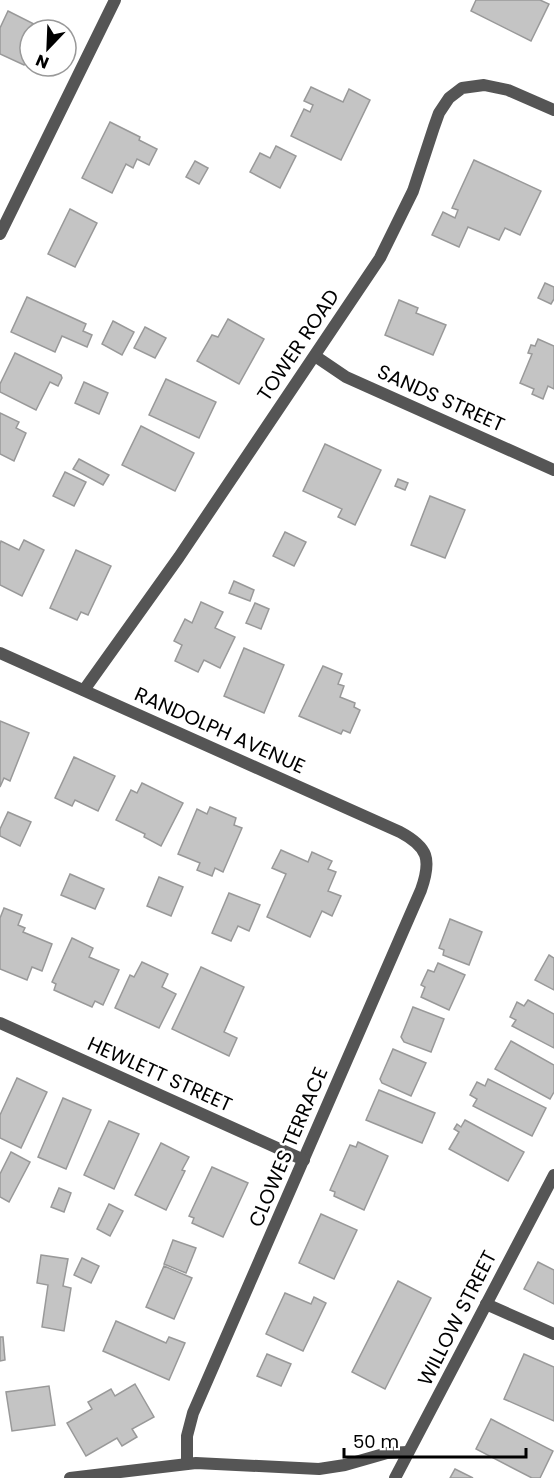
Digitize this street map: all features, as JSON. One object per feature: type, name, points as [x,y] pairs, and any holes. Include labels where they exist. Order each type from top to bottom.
[{"type":"street","points":[[0,234],[115,0]]},
{"type":"street","name":"TOWER ROAD","points":[[84,690],[179,557],[315,356],[390,238],[413,191],[439,114],[449,98],[462,88],[484,85],[508,90],[554,110]]},
{"type":"street","name":"SANDS STREET","points":[[315,356],[346,377],[554,470]]},
{"type":"street","name":"RANDOLPH AVENUE","points":[[0,653],[400,832],[421,847]]},
{"type":"street","name":"CLOWES TERRACE","points":[[186,1463],[187,1436],[193,1413],[421,890],[427,860],[421,847]]},
{"type":"street","name":"HEWLETT STREET","points":[[0,1023],[304,1160]]},
{"type":"street","name":"WILLOW STREET","points":[[395,1478],[554,1175]]},
{"type":"street","points":[[486,1304],[554,1334]]},
{"type":"street","points":[[70,1478],[186,1463],[222,1462],[294,1468],[333,1467],[387,1453],[408,1452]]},
{"type":"street","points":[[294,1468],[308,1478]]},
{"type":"building","points":[[476,0],[540,0],[549,4],[531,41],[471,11]]},
{"type":"building","points":[[8,11],[22,18],[18,18],[18,62],[0,54],[0,28]]},
{"type":"building","points":[[311,87],[343,102],[349,89],[370,100],[341,160],[291,136],[304,109],[310,112],[313,105],[304,101]]},
{"type":"building","points":[[110,122],[140,137],[139,140],[157,149],[149,165],[137,159],[133,168],[126,164],[112,193],[82,178]]},
{"type":"building","points":[[276,146],[296,156],[280,188],[250,172],[260,153],[270,158]]},
{"type":"building","points":[[474,160],[541,191],[520,235],[505,228],[499,240],[468,227],[459,247],[432,235],[443,212],[455,218],[458,210],[452,208]]},
{"type":"building","points":[[195,161],[208,168],[199,184],[186,177]]},
{"type":"building","points":[[70,209],[97,223],[75,267],[48,254]]},
{"type":"building","points":[[545,283],[554,287],[554,299],[551,304],[538,298]]},
{"type":"building","points":[[27,297],[86,324],[83,331],[92,335],[87,347],[62,336],[55,352],[11,332]]},
{"type":"building","points":[[399,300],[418,308],[416,313],[446,325],[433,355],[385,335]]},
{"type":"building","points":[[228,319],[264,339],[239,384],[197,361],[212,335],[218,337]]},
{"type":"building","points":[[113,321],[134,332],[122,355],[102,344]]},
{"type":"building","points":[[145,327],[166,338],[155,358],[134,348]]},
{"type":"building","points":[[538,339],[554,346],[554,389],[548,386],[543,399],[532,394],[534,389],[520,383],[532,354],[528,353],[531,345],[535,346]]},
{"type":"building","points":[[15,353],[61,375],[58,386],[50,382],[36,410],[0,392],[0,384]]},
{"type":"building","points":[[166,379],[216,402],[199,438],[149,415]]},
{"type":"building","points":[[84,382],[108,393],[99,414],[75,403]]},
{"type":"building","points":[[0,413],[19,422],[16,428],[26,433],[14,461],[0,454]]},
{"type":"building","points":[[141,426],[194,453],[175,491],[122,465]]},
{"type":"building","points":[[325,444],[381,470],[355,525],[338,517],[342,509],[303,491]]},
{"type":"building","points":[[79,459],[109,475],[103,485],[73,469]]},
{"type":"building","points":[[65,472],[86,482],[74,506],[53,496]]},
{"type":"building","points":[[398,479],[408,483],[405,490],[395,486]]},
{"type":"building","points":[[430,496],[465,510],[445,558],[411,545]]},
{"type":"building","points":[[285,532],[306,542],[294,566],[273,556]]},
{"type":"building","points":[[24,540],[44,550],[22,596],[0,585],[0,544],[1,541],[19,550]]},
{"type":"building","points":[[76,550],[111,566],[88,615],[81,612],[77,620],[50,608]]},
{"type":"building","points":[[234,581],[254,590],[250,601],[229,593]]},
{"type":"building","points":[[201,602],[223,612],[215,628],[235,637],[220,668],[204,660],[198,672],[175,661],[182,645],[174,641],[185,619],[192,623]]},
{"type":"building","points":[[255,603],[269,609],[261,629],[246,623]]},
{"type":"building","points":[[244,648],[284,665],[264,713],[224,696]]},
{"type":"building","points":[[323,666],[342,674],[338,684],[344,686],[340,697],[355,703],[354,707],[360,710],[350,733],[343,730],[341,734],[299,716]]},
{"type":"building","points":[[0,721],[29,733],[10,781],[4,778],[0,787]]},
{"type":"building","points":[[74,757],[115,776],[98,811],[75,800],[72,806],[55,798]]},
{"type":"building","points":[[142,783],[183,803],[161,846],[144,837],[145,834],[116,820],[131,790],[137,793]]},
{"type":"building","points":[[210,807],[236,818],[234,825],[242,828],[223,872],[215,868],[212,876],[197,870],[200,863],[178,854],[197,809],[207,814]]},
{"type":"building","points":[[8,812],[31,822],[20,846],[0,836],[0,829]]},
{"type":"building","points":[[281,850],[308,862],[312,852],[332,861],[328,869],[336,872],[328,891],[341,896],[332,916],[322,911],[310,937],[267,917],[286,874],[272,868]]},
{"type":"building","points":[[70,874],[104,889],[95,909],[61,895]]},
{"type":"building","points":[[159,877],[183,887],[171,916],[147,906]]},
{"type":"building","points":[[229,893],[260,905],[249,931],[238,926],[231,941],[212,933]]},
{"type":"building","points":[[4,908],[22,915],[18,925],[25,928],[23,932],[52,944],[42,971],[32,967],[27,980],[0,969],[0,918]]},
{"type":"building","points":[[450,919],[482,932],[469,965],[443,955],[444,950],[439,948]]},
{"type":"building","points":[[72,938],[93,948],[89,957],[119,970],[103,1005],[95,1001],[92,1007],[54,990],[56,984],[52,982]]},
{"type":"building","points":[[549,955],[554,958],[554,990],[535,980]]},
{"type":"building","points":[[142,962],[168,974],[162,987],[176,994],[159,1028],[115,1008],[130,975],[134,977]]},
{"type":"building","points":[[438,963],[465,975],[449,1010],[421,997],[425,987],[421,985],[428,970],[434,972]]},
{"type":"building","points":[[201,967],[244,987],[224,1032],[237,1038],[229,1056],[172,1029]]},
{"type":"building","points":[[528,1000],[554,1014],[554,1048],[512,1026],[516,1020],[510,1017],[517,1002],[524,1006]]},
{"type":"building","points":[[413,1007],[444,1019],[431,1052],[404,1042],[401,1037]]},
{"type":"building","points":[[511,1041],[554,1065],[554,1092],[550,1099],[495,1069]]},
{"type":"building","points":[[393,1049],[426,1063],[411,1096],[382,1083],[380,1079]]},
{"type":"building","points":[[17,1078],[47,1092],[21,1148],[0,1138],[0,1115]]},
{"type":"building","points":[[488,1079],[546,1108],[532,1136],[473,1106],[477,1099],[470,1095],[477,1082],[485,1086]]},
{"type":"building","points":[[379,1090],[435,1113],[422,1143],[366,1120]]},
{"type":"building","points":[[63,1098],[91,1110],[66,1169],[38,1157]]},
{"type":"building","points":[[465,1120],[524,1152],[508,1181],[449,1149],[459,1132],[454,1129],[457,1124],[461,1127]]},
{"type":"building","points":[[109,1121],[139,1134],[114,1189],[84,1175]]},
{"type":"building","points":[[358,1142],[388,1156],[364,1210],[334,1196],[335,1192],[330,1190],[350,1145],[356,1147]]},
{"type":"building","points":[[161,1143],[189,1157],[182,1170],[185,1171],[166,1210],[135,1195]]},
{"type":"building","points":[[11,1152],[30,1162],[9,1202],[0,1197],[0,1174]]},
{"type":"building","points":[[212,1167],[248,1183],[223,1237],[192,1223],[194,1218],[189,1216]]},
{"type":"building","points":[[59,1188],[71,1193],[64,1212],[51,1207]]},
{"type":"building","points":[[109,1204],[123,1211],[110,1236],[97,1229]]},
{"type":"building","points":[[321,1214],[357,1230],[334,1279],[299,1263]]},
{"type":"building","points":[[173,1240],[196,1248],[186,1273],[164,1264]]},
{"type":"building","points":[[41,1255],[68,1259],[63,1286],[71,1288],[64,1331],[42,1327],[48,1285],[37,1283]]},
{"type":"building","points":[[82,1258],[99,1266],[91,1283],[74,1275]]},
{"type":"building","points":[[538,1262],[554,1270],[554,1304],[524,1289]]},
{"type":"building","points":[[164,1266],[192,1278],[174,1319],[146,1307]]},
{"type":"building","points":[[398,1281],[431,1298],[385,1389],[352,1372]]},
{"type":"building","points":[[285,1293],[311,1304],[314,1297],[326,1303],[303,1351],[266,1334]]},
{"type":"building","points":[[116,1321],[166,1343],[169,1337],[185,1343],[169,1380],[103,1351]]},
{"type":"building","points":[[0,1337],[3,1337],[5,1360],[0,1361]]},
{"type":"building","points":[[267,1354],[291,1364],[281,1386],[257,1376]]},
{"type":"building","points":[[524,1354],[554,1367],[554,1421],[504,1399]]},
{"type":"building","points":[[135,1384],[154,1417],[132,1429],[137,1437],[122,1446],[117,1438],[86,1456],[67,1423],[92,1409],[88,1402],[111,1389],[115,1396]]},
{"type":"building","points":[[49,1386],[55,1425],[12,1431],[6,1392]]},
{"type":"building","points":[[491,1419],[553,1451],[540,1478],[532,1478],[476,1449]]},
{"type":"building","points":[[455,1469],[473,1478],[450,1478]]}]
